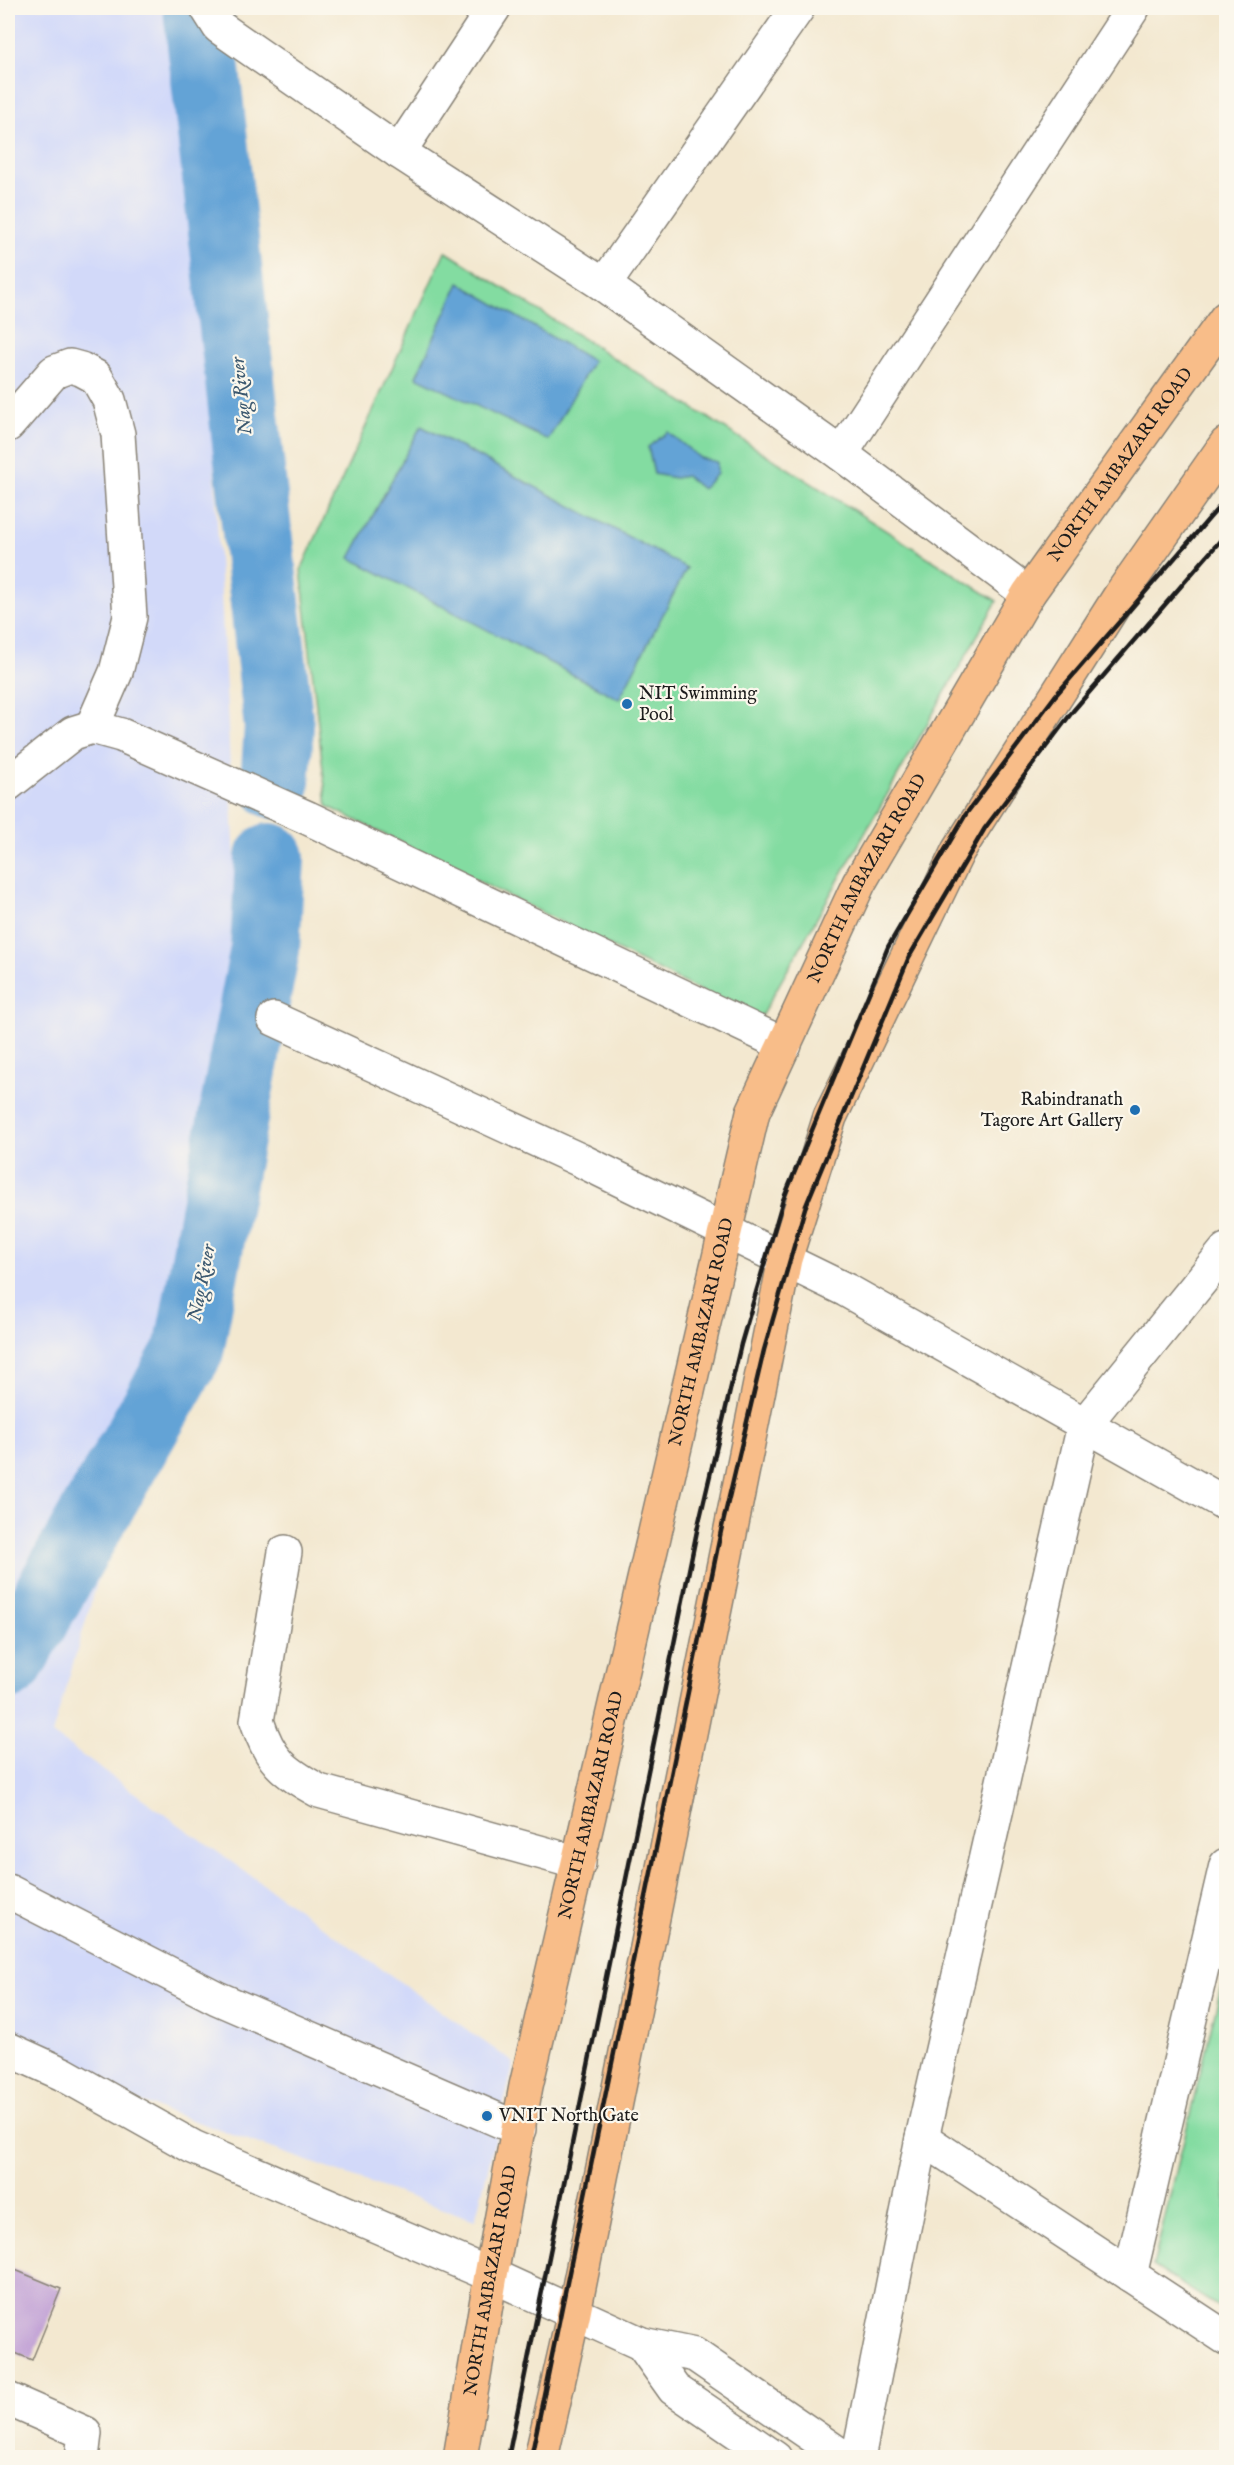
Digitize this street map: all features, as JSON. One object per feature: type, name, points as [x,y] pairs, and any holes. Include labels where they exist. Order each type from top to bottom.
[{"type":"main road","name":"NORTH AMBAZARI ROAD","points":[[460,2457],[526,2086],[753,1112],[859,883],[1028,594],[1227,318]]},
{"type":"main road","points":[[541,2457],[574,2312],[785,1259],[830,1118],[958,851],[1121,594],[1227,444]]},
{"type":"street","points":[[207,8],[219,27],[399,152],[604,285],[841,454],[1028,594]]},
{"type":"street","points":[[399,152],[494,8]]},
{"type":"street","points":[[604,285],[798,8]]},
{"type":"street","points":[[841,454],[1133,8]]},
{"type":"street","points":[[8,425],[54,372],[70,366],[96,377],[109,400],[118,434],[130,617],[116,672],[93,727]]},
{"type":"street","points":[[8,784],[73,733],[93,727],[121,735],[308,818],[785,1046]]},
{"type":"street","points":[[274,1019],[570,1155],[846,1290],[1227,1504]]},
{"type":"street","points":[[858,2457],[922,2138],[1084,1425],[1227,1250]]},
{"type":"street","points":[[285,1552],[257,1721],[266,1747],[289,1774],[319,1791],[579,1863]]},
{"type":"street","points":[[1130,2275],[1227,1865]]},
{"type":"street","points":[[8,1891],[217,1998],[519,2129]]},
{"type":"street","points":[[8,2049],[63,2074],[193,2147],[491,2275],[642,2344],[695,2355],[845,2457]]},
{"type":"street","points":[[922,2138],[1227,2338]]},
{"type":"street","points":[[642,2344],[674,2389],[776,2457]]},
{"type":"street","points":[[8,2399],[85,2433],[82,2457]]},
{"type":"shaded area","points":[[8,8],[190,8],[235,860],[216,1184],[52,1734],[514,2063],[475,2220],[8,2055]]},
{"type":"green space","name":"NIT Swimming Pool","points":[[445,251],[997,601],[759,1020],[327,806],[301,570]]},
{"type":"green space","points":[[1226,1967],[1226,2312],[1153,2266]]},
{"type":"water","points":[[459,283],[593,361],[548,440],[416,377]]},
{"type":"water","name":"NIT Swimming Pool","points":[[421,426],[687,568],[619,699],[350,558]]},
{"type":"water","points":[[668,432],[700,458],[717,462],[717,474],[702,489],[686,476],[675,478],[654,474],[648,447]]},
{"type":"building","points":[[8,2267],[61,2289],[32,2360],[8,2350]]},
{"type":"waterway","name":"Nag River","points":[[198,8],[279,727],[275,784]]},
{"type":"waterway","name":"Nag River","points":[[8,1665],[189,1350],[265,949],[270,858]]},
{"type":"railway","points":[[508,2458],[698,1526],[741,1344],[783,1200],[888,947],[966,814],[1055,696],[1226,499]]},
{"type":"railway","points":[[531,2458],[721,1531],[764,1350],[805,1208],[909,957],[985,828],[1073,711],[1226,534]]},
{"type":"place","name":"NIT Swimming Pool","points":[[627,704]]},
{"type":"place","name":"Rabindranath Tagore Art Gallery","points":[[1135,1110]]},
{"type":"place","name":"VNIT North Gate","points":[[487,2116]]}]
